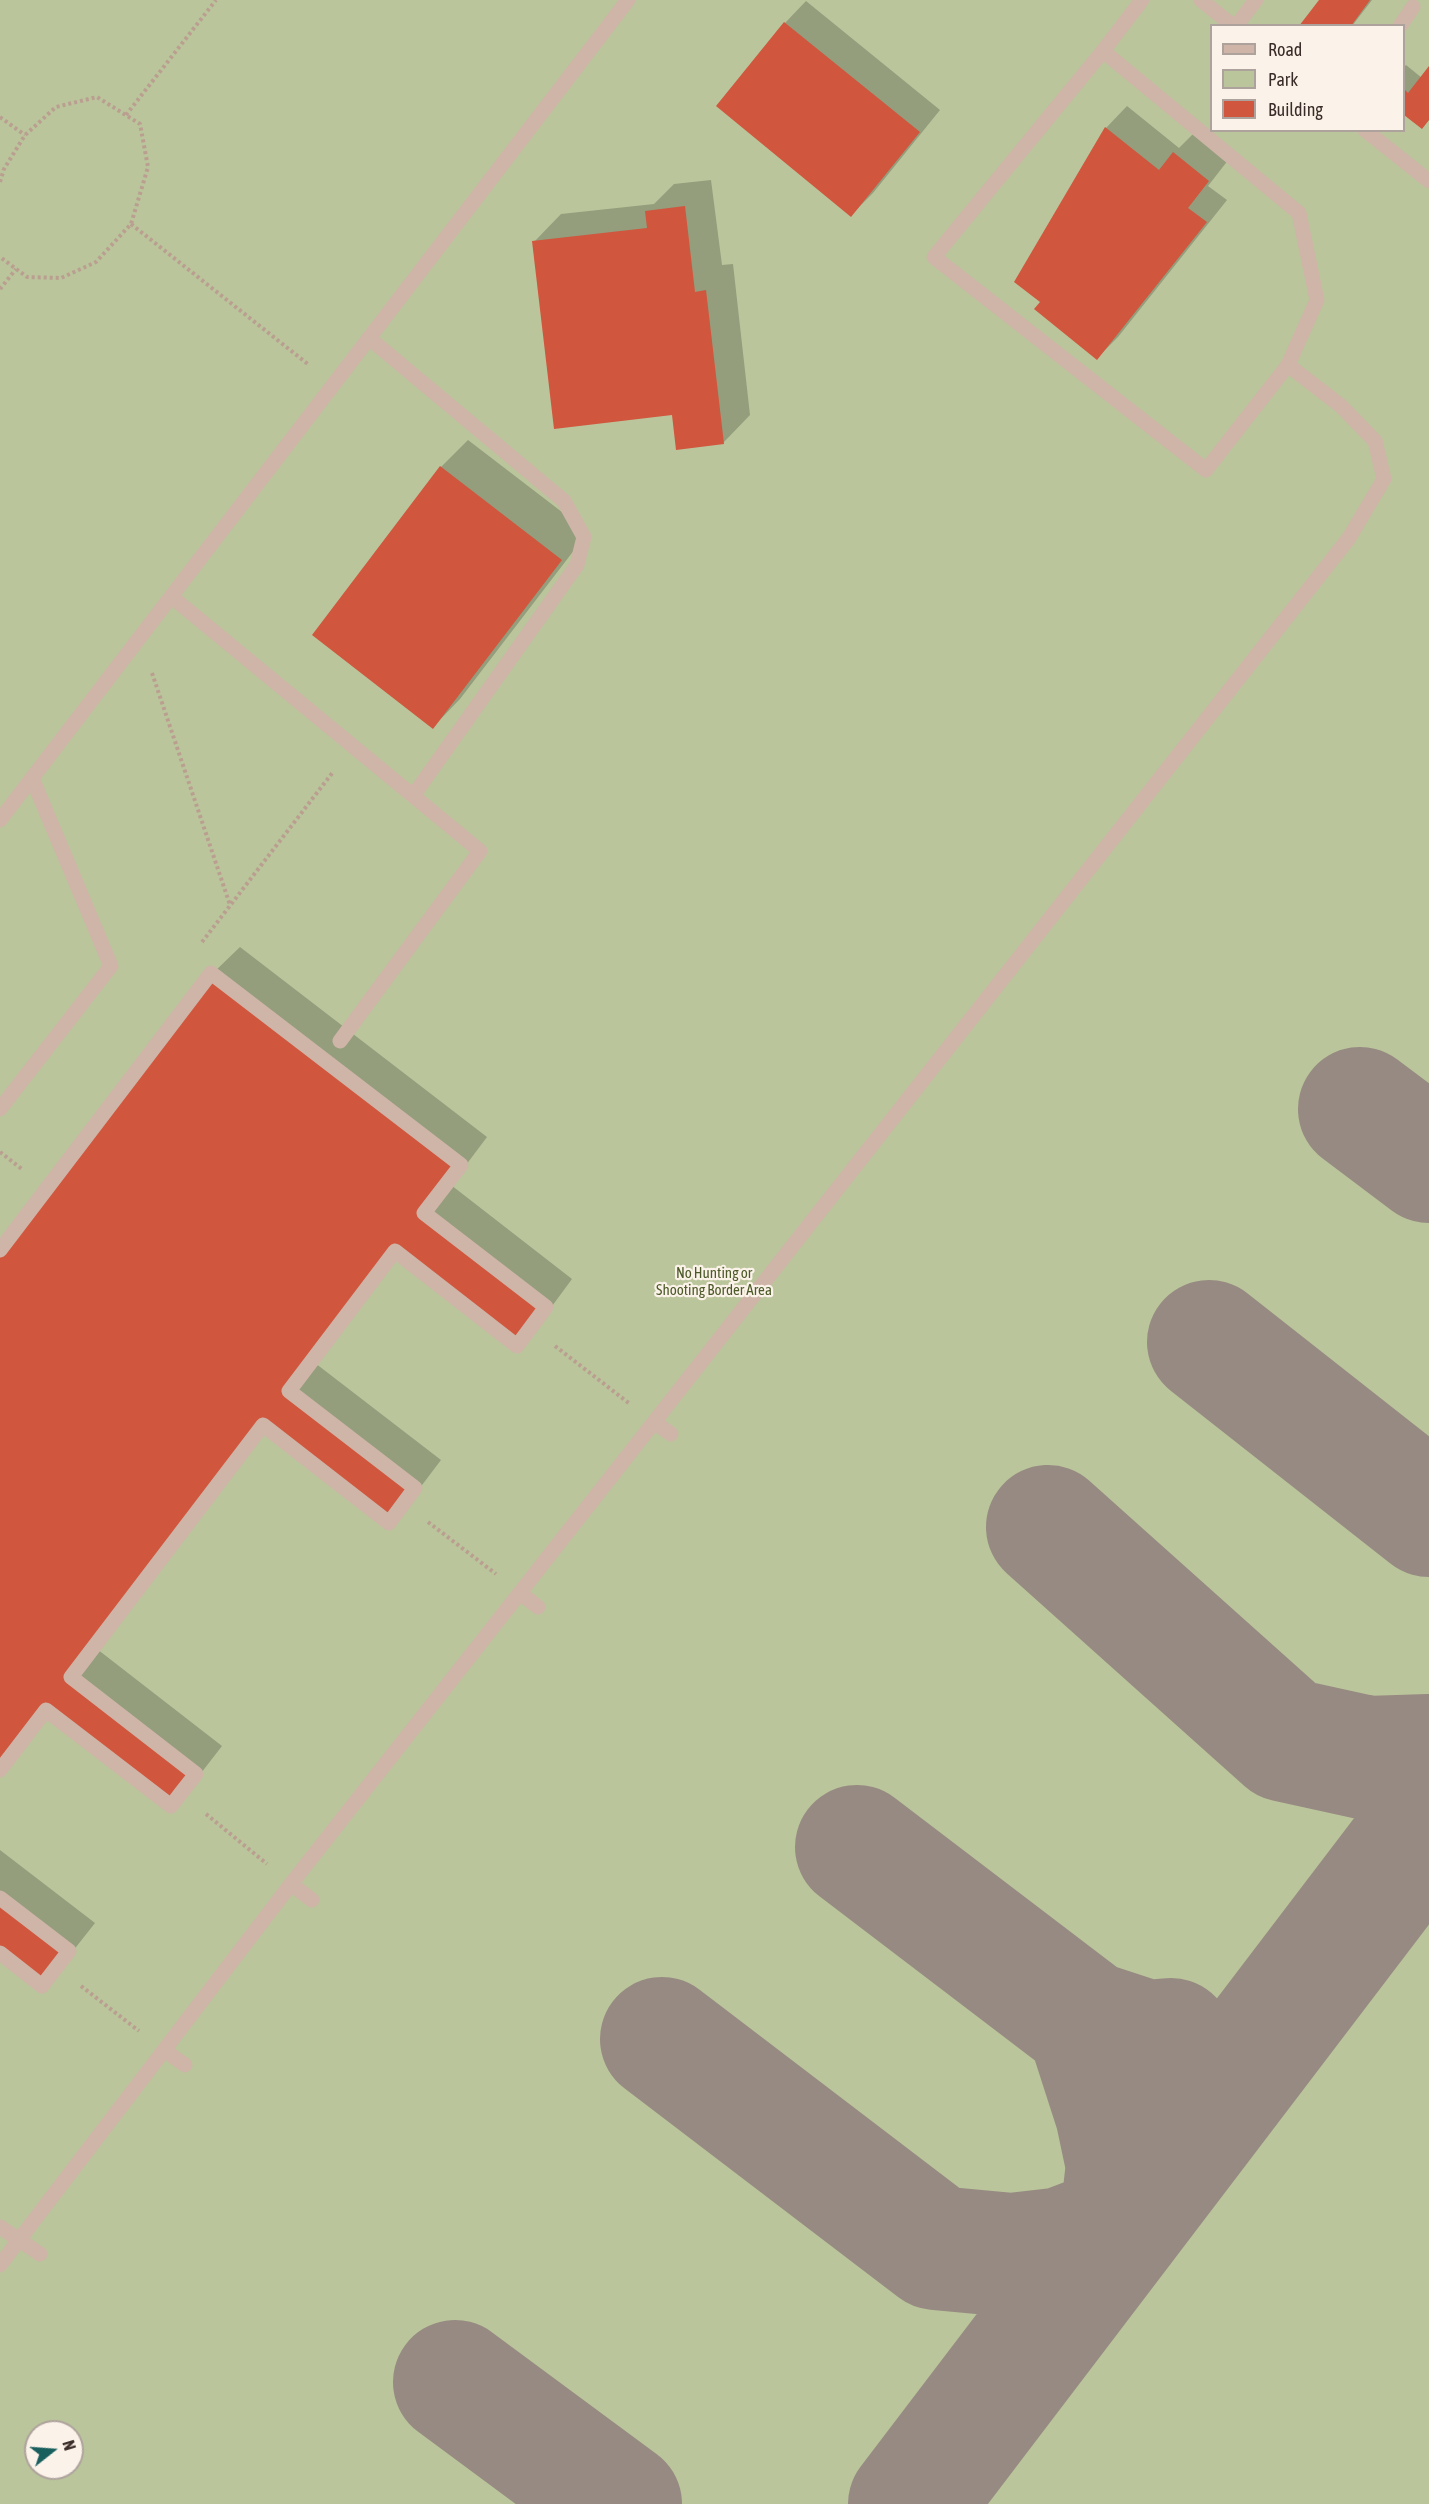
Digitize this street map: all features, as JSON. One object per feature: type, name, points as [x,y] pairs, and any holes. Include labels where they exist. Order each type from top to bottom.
[{"type":"street","points":[[0,820],[628,0]]},
{"type":"street","points":[[1103,51],[1299,213],[1317,300],[1288,365],[1206,470],[934,257],[1142,0]]},
{"type":"street","points":[[1201,0],[1231,24]]},
{"type":"street","points":[[1236,24],[1256,0]]},
{"type":"street","points":[[1401,24],[1413,7]]},
{"type":"street","points":[[1368,132],[1429,181]]},
{"type":"street","points":[[369,338],[564,501],[584,537],[577,565],[413,796]]},
{"type":"street","points":[[0,2265],[291,1884],[1349,538],[1384,479],[1375,441],[1341,406],[1288,365]]},
{"type":"street","points":[[172,597],[480,851],[340,1041]]},
{"type":"street","points":[[0,1108],[111,966],[32,778]]},
{"type":"street","points":[[0,1250],[211,973],[461,1165],[424,1213],[546,1307],[517,1346],[395,1251],[289,1391],[415,1488],[389,1523],[263,1425],[71,1677],[196,1774],[171,1806],[46,1710],[0,1770]]},
{"type":"street","points":[[654,1422],[671,1434]]},
{"type":"street","points":[[520,1593],[538,1607]]},
{"type":"street","points":[[291,1884],[312,1900]]},
{"type":"street","points":[[0,1898],[69,1951],[42,1986],[0,1953]]},
{"type":"street","points":[[164,2050],[185,2065]]},
{"type":"street","points":[[0,2227],[40,2254]]},
{"type":"path","points":[[126,115],[216,0]]},
{"type":"path","points":[[0,182],[4,170],[25,135],[56,107],[97,97],[140,124],[148,167],[131,224],[96,262],[62,278],[27,277],[0,257]]},
{"type":"path","points":[[0,117],[25,135]]},
{"type":"path","points":[[131,224],[334,385]]},
{"type":"path","points":[[0,289],[16,269]]},
{"type":"path","points":[[140,638],[230,905]]},
{"type":"path","points":[[0,1152],[25,1171]]},
{"type":"path","points":[[531,1328],[654,1422]]},
{"type":"path","points":[[404,1503],[520,1593]]},
{"type":"path","points":[[181,1793],[291,1884]]},
{"type":"path","points":[[56,1967],[164,2050]]},
{"type":"green space","name":"No Hunting or Shooting Border Area","points":[[0,0],[1429,0],[1429,2504],[0,2504]]},
{"type":"building","points":[[1319,0],[1370,0],[1352,24],[1301,24]]},
{"type":"building","points":[[784,22],[920,132],[851,217],[716,106]]},
{"type":"building","points":[[1429,66],[1429,120],[1422,129],[1405,116],[1405,90],[1408,93]]},
{"type":"building","points":[[1105,127],[1159,170],[1173,152],[1209,181],[1188,208],[1207,222],[1097,360],[1034,309],[1040,302],[1014,282]]},
{"type":"building","points":[[685,206],[695,292],[706,290],[724,444],[676,450],[672,415],[554,429],[532,241],[647,228],[645,211]]},
{"type":"building","points":[[440,466],[562,560],[433,729],[312,635]]},
{"type":"building","points":[[211,973],[461,1165],[424,1213],[546,1307],[517,1346],[395,1251],[289,1391],[415,1488],[389,1523],[263,1425],[71,1677],[196,1774],[171,1806],[46,1710],[0,1770],[0,1250]]},
{"type":"building","points":[[0,1898],[69,1951],[42,1986],[0,1953]]},
{"type":"taxiway","points":[[1360,1109],[1429,1161]]},
{"type":"taxiway","points":[[1209,1342],[1429,1515]]},
{"type":"taxiway","points":[[1048,1527],[1286,1740],[1368,1758],[1429,1756]]},
{"type":"taxiway","points":[[910,2504],[1429,1822]]},
{"type":"taxiway","points":[[857,1847],[1088,2023],[1146,2042],[1171,2040]]},
{"type":"taxiway","points":[[662,2039],[936,2248],[1011,2255],[1063,2249],[1121,2227],[1128,2165],[1117,2113],[1088,2023]]},
{"type":"taxiway","points":[[455,2382],[620,2504]]}]
